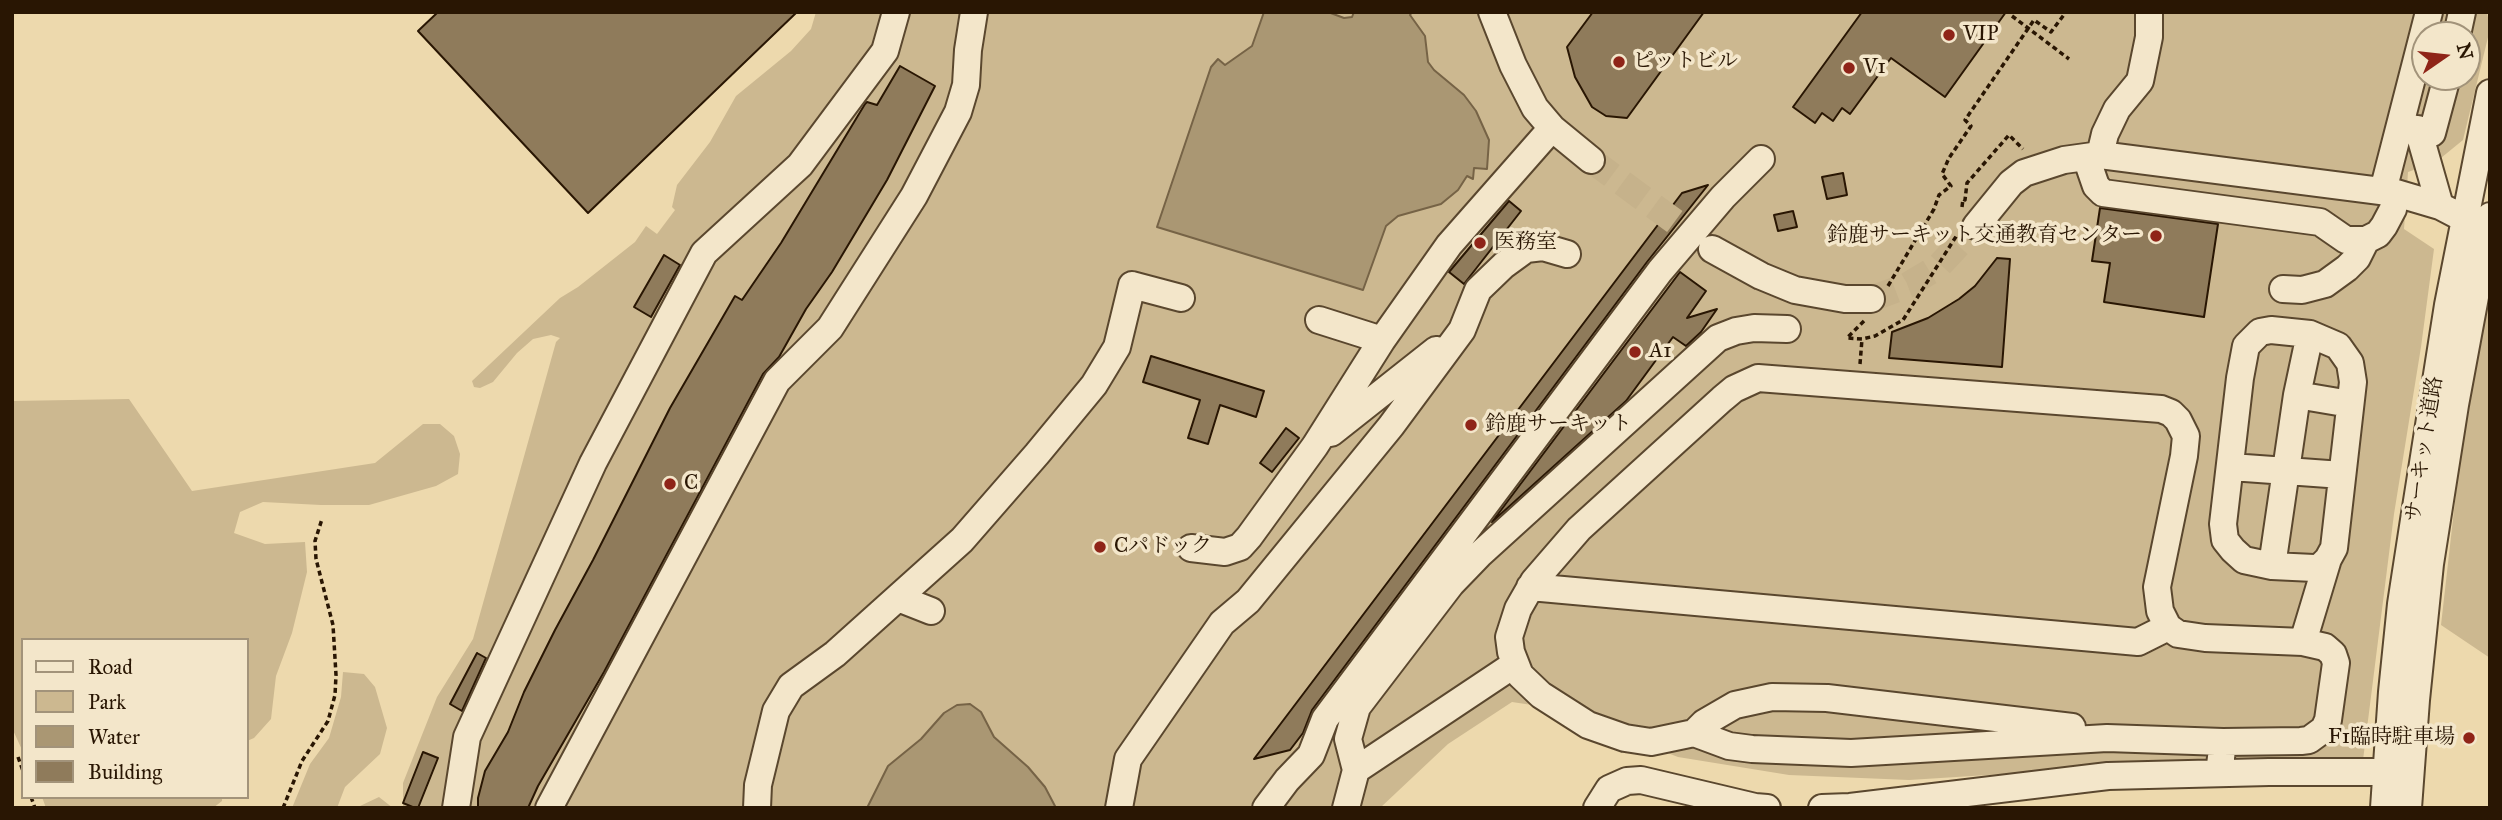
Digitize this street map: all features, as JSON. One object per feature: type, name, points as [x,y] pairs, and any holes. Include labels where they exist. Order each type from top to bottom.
[{"type":"street","points":[[456,808],[467,737],[593,463],[704,253],[800,165],[885,51],[896,12]]},
{"type":"street","points":[[549,808],[777,381],[830,328],[914,196],[958,112],[966,85],[974,12]]},
{"type":"street","points":[[1492,12],[1513,65],[1535,108],[1552,128],[1591,160]]},
{"type":"street","points":[[2149,12],[2149,37],[2140,81],[2117,109],[2093,156],[2096,186],[2103,194],[2320,222],[2346,240],[2366,240],[2378,233],[2393,209],[2389,192],[2409,127],[2429,12]]},
{"type":"street","points":[[2409,127],[2432,133],[2443,91]]},
{"type":"street","name":"サーキット道路","points":[[2408,808],[2398,772],[2401,604],[2452,212],[2490,93]]},
{"type":"street","points":[[2409,127],[2452,212]]},
{"type":"street","points":[[1191,548],[1225,552],[1240,547],[1315,446],[1382,340],[1465,225],[1552,128]]},
{"type":"street","points":[[1976,226],[2011,183],[2024,173],[2064,160],[2093,156],[2389,192],[2452,212],[2488,227]]},
{"type":"street","points":[[1266,808],[1287,780],[1311,755],[1325,719],[1660,271],[1723,197],[1761,159]]},
{"type":"street","name":"サーキット道路","points":[[2384,808],[2398,772],[2416,700],[2430,564],[2455,405],[2488,227]]},
{"type":"street","points":[[2283,289],[2302,290],[2325,284],[2357,258],[2366,240]]},
{"type":"street","points":[[1119,808],[1128,759],[1222,623],[1248,600],[1391,426],[1462,330],[1478,290],[1504,265],[1526,249],[1543,247],[1567,254]]},
{"type":"street","points":[[1712,249],[1761,276],[1795,290],[1845,299],[1871,299]]},
{"type":"street","points":[[757,808],[758,785],[776,712],[791,686],[835,654],[962,540],[1094,385],[1117,347],[1132,285],[1181,298]]},
{"type":"street","points":[[1319,320],[1382,340]]},
{"type":"street","points":[[1346,808],[1356,770],[1348,739],[1357,706],[1451,584],[1479,555],[1718,338],[1754,328],[1787,329]]},
{"type":"street","points":[[1315,446],[1462,330]]},
{"type":"street","points":[[2303,642],[2328,559],[2334,548],[2353,382],[2350,363],[2338,346],[2310,334],[2271,330],[2260,332],[2246,346],[2240,378],[2223,524],[2225,540],[2245,560],[2272,566],[2319,568],[2328,559]]},
{"type":"street","points":[[2272,566],[2297,395],[2310,334]]},
{"type":"street","points":[[1769,377],[2150,407],[2171,413],[2183,427],[2186,446],[2157,587],[2160,611],[2168,627],[2178,634],[2204,638],[2303,642],[2325,648],[2333,654],[2336,663],[2328,720],[2324,729],[2309,740],[2301,741],[2223,742],[2107,737],[1851,753],[1752,749],[1729,746],[1694,733],[1651,742],[1608,733],[1588,725],[1541,695],[1528,684],[1515,664],[1509,637],[1518,609],[1530,587],[1578,529],[1722,399],[1745,383],[1769,377]]},
{"type":"street","points":[[2297,395],[2350,404]]},
{"type":"street","points":[[2231,467],[2342,475]]},
{"type":"street","points":[[1530,587],[2138,642],[2168,627]]},
{"type":"street","points":[[898,598],[931,611]]},
{"type":"street","points":[[1356,770],[1515,664]]},
{"type":"street","points":[[1694,733],[1704,723],[1735,705],[1772,697],[1802,697],[1993,716],[2090,730],[2107,737]]},
{"type":"street","points":[[2219,773],[2223,742]]},
{"type":"street","points":[[1822,808],[1850,807],[2108,776],[2398,772]]},
{"type":"street","points":[[1597,808],[1609,789],[1627,781],[1641,780],[1767,808]]},
{"type":"path","points":[[1965,120],[2034,20],[2051,32],[2066,12]]},
{"type":"path","points":[[2012,16],[2069,59]]},
{"type":"path","points":[[283,808],[302,761],[328,721],[335,695],[333,625],[316,559],[316,541],[321,519]]},
{"type":"path","points":[[18,757],[21,765]]},
{"type":"green space","name":"鈴鹿サーキット","points":[[816,12],[2487,12],[2490,29],[2481,66],[2481,21],[2411,21],[2411,91],[2475,91],[2463,140],[2436,162],[2408,172],[2404,229],[2434,249],[2394,514],[2363,760],[2051,771],[1909,780],[1789,775],[1678,757],[1552,708],[1512,702],[1448,744],[1380,808],[403,808],[403,783],[437,697],[473,639],[556,342],[560,338],[551,335],[533,339],[517,353],[493,382],[480,388],[474,387],[472,381],[560,298],[635,242],[646,226],[657,234],[675,210],[672,207],[677,185],[710,142],[736,96],[791,51],[811,29]]},
{"type":"green space","points":[[2490,281],[2490,658],[2441,625],[2458,475]]},
{"type":"green space","points":[[129,399],[192,491],[375,463],[423,424],[440,424],[454,436],[460,454],[458,474],[436,486],[369,505],[263,502],[240,512],[234,533],[265,544],[305,542],[307,572],[292,633],[276,676],[271,719],[254,738],[248,741],[248,638],[21,638],[21,748],[12,728],[12,401]]},
{"type":"green space","points":[[343,672],[364,674],[375,687],[387,728],[380,754],[345,787],[337,808],[292,808],[310,764],[329,738],[341,697]]},
{"type":"green space","points":[[379,797],[393,808],[361,808],[360,806]]},
{"type":"green space","points":[[43,799],[222,799],[213,808],[46,808]]},
{"type":"water","points":[[1264,12],[1328,12],[1344,18],[1352,17],[1354,12],[1412,12],[1410,15],[1425,36],[1428,62],[1464,95],[1476,111],[1489,140],[1487,169],[1474,168],[1473,179],[1467,176],[1458,190],[1441,204],[1398,216],[1386,226],[1363,290],[1157,227],[1211,67],[1218,59],[1225,65],[1252,46]]},
{"type":"water","points":[[970,704],[981,712],[994,737],[1028,767],[1045,787],[1056,808],[867,808],[888,766],[921,739],[944,713],[957,705]]},
{"type":"building","points":[[438,12],[797,12],[588,213],[418,31]]},
{"type":"building","name":"ピットビル","points":[[1593,12],[1704,12],[1627,118],[1606,116],[1592,107],[1575,77],[1567,47]]},
{"type":"building","points":[[1862,12],[2006,12],[1945,97],[1891,58],[1850,114],[1842,108],[1833,121],[1822,113],[1815,123],[1793,107]]},
{"type":"building","name":"C","points":[[900,66],[935,86],[887,180],[779,357],[763,374],[528,808],[478,808],[485,771],[508,732],[524,692],[555,630],[670,408],[735,296],[742,300],[781,243],[865,104],[867,102],[877,105]]},
{"type":"building","points":[[1843,173],[1847,195],[1827,199],[1822,177]]},
{"type":"building","points":[[1708,185],[1647,262],[1312,710],[1303,733],[1290,750],[1254,759],[1682,193]]},
{"type":"building","name":"医務室","points":[[1509,201],[1521,211],[1464,284],[1449,272]]},
{"type":"building","name":"鈴鹿サーキット交通教育センター","points":[[2100,208],[2218,224],[2204,317],[2104,302],[2110,263],[2092,261]]},
{"type":"building","points":[[1793,211],[1797,227],[1778,231],[1774,215]]},
{"type":"building","points":[[664,255],[680,265],[651,317],[634,307]]},
{"type":"building","points":[[1997,258],[2010,259],[2002,367],[1889,358],[1892,332],[1928,318],[1959,299],[1975,286]]},
{"type":"building","name":"A1","points":[[1680,272],[1706,291],[1687,318],[1717,309],[1701,332],[1686,346],[1673,337],[1626,401],[1492,522]]},
{"type":"building","points":[[1151,356],[1264,391],[1256,417],[1220,405],[1208,444],[1188,438],[1200,400],[1143,382]]},
{"type":"building","points":[[1286,428],[1299,438],[1272,472],[1260,463]]},
{"type":"building","points":[[477,653],[486,658],[462,711],[450,704]]},
{"type":"building","points":[[423,752],[438,758],[418,808],[415,808],[403,803]]},
{"type":"tunnel","points":[[1591,160],[1708,246]]},
{"type":"tunnel","points":[[1871,299],[1908,285],[1938,267],[1976,226]]},
{"type":"place","name":"VIP","points":[[1949,35]]},
{"type":"place","name":"ピットビル","points":[[1619,62]]},
{"type":"place","name":"V1","points":[[1849,68]]},
{"type":"place","name":"鈴鹿サーキット交通教育センター","points":[[2156,236]]},
{"type":"place","name":"医務室","points":[[1480,243]]},
{"type":"place","name":"A1","points":[[1635,352]]},
{"type":"place","name":"鈴鹿サーキット","points":[[1471,425]]},
{"type":"place","name":"C","points":[[670,484]]},
{"type":"place","name":"Cパドック","points":[[1100,547]]},
{"type":"place","name":"F1臨時駐車場","points":[[2469,738]]}]
